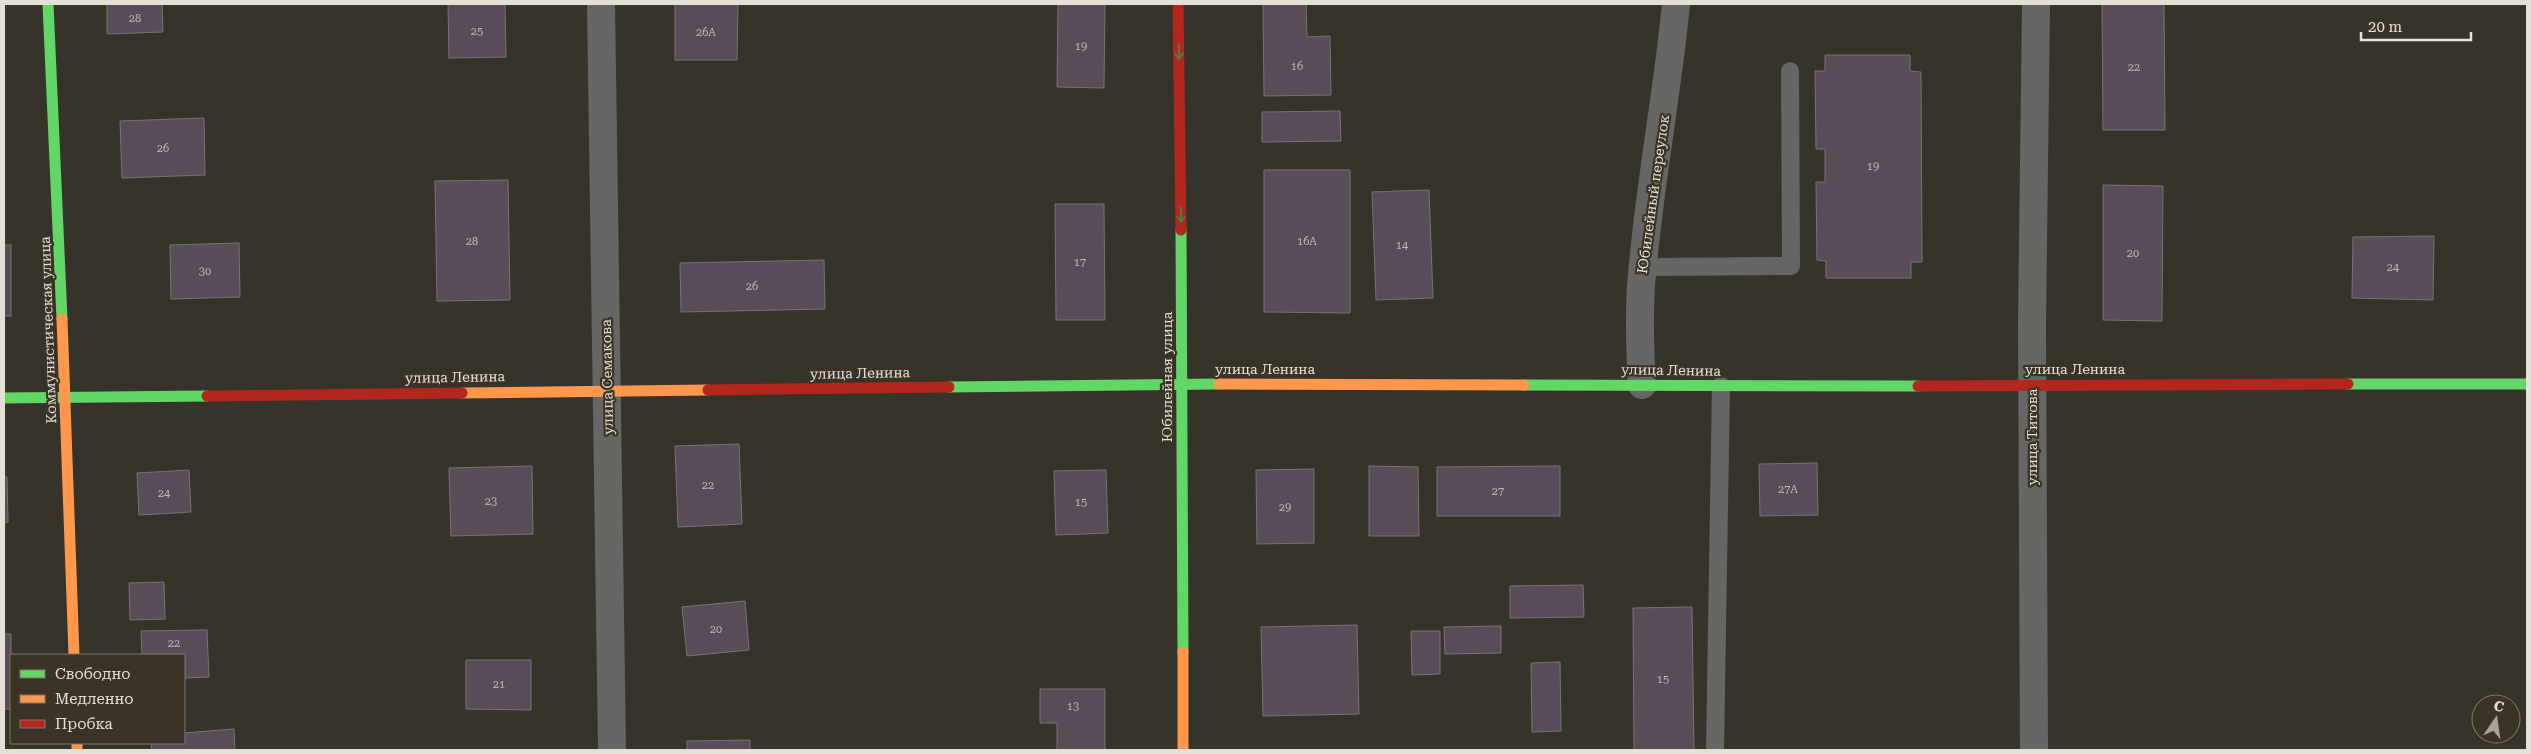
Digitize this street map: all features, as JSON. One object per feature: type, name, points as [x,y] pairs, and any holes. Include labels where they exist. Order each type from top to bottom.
[{"type":"main road","name":"Коммунистическая улица","points":[[48,4],[66,397],[74,654]]},
{"type":"main road","name":"Юбилейная улица","points":[[1178,4],[1183,384],[1183,750]]},
{"type":"main road","name":"улица Ленина","points":[[4,398],[1183,384],[1720,386],[2527,384]]},
{"type":"street","name":"улица Семакова","points":[[601,4],[612,750]]},
{"type":"street","name":"Юбилейный переулок","points":[[1642,385],[1639,329],[1643,267],[1648,213],[1669,77],[1676,4]]},
{"type":"street","name":"улица Титова","points":[[2034,750],[2032,384],[2036,4]]},
{"type":"lane","points":[[1643,267],[1791,266],[1790,71]]},
{"type":"lane","points":[[1714,750],[1720,386]]},
{"type":"building","points":[[107,4],[162,4],[163,32],[107,34]]},
{"type":"building","points":[[448,4],[505,4],[506,57],[449,58]]},
{"type":"building","points":[[675,4],[738,4],[737,60],[675,60]]},
{"type":"building","points":[[1058,4],[1105,4],[1104,88],[1057,87]]},
{"type":"building","points":[[1263,4],[1306,4],[1307,37],[1330,36],[1331,95],[1264,96]]},
{"type":"building","points":[[2102,4],[2164,4],[2165,130],[2103,130]]},
{"type":"building","points":[[1825,55],[1910,55],[1910,71],[1921,72],[1922,262],[1911,262],[1911,278],[1826,278],[1826,261],[1817,260],[1816,182],[1825,182],[1825,149],[1816,149],[1815,71],[1825,71]]},
{"type":"building","points":[[1340,111],[1341,141],[1262,142],[1262,112]]},
{"type":"building","points":[[204,118],[205,175],[122,178],[120,121]]},
{"type":"building","points":[[1264,170],[1350,170],[1350,313],[1264,312]]},
{"type":"building","points":[[508,180],[510,300],[437,301],[435,181]]},
{"type":"building","points":[[2103,185],[2163,186],[2162,321],[2103,320]]},
{"type":"building","points":[[1429,190],[1433,298],[1376,300],[1372,192]]},
{"type":"building","points":[[1055,204],[1104,204],[1105,320],[1056,320]]},
{"type":"building","points":[[2434,236],[2433,300],[2352,298],[2353,237]]},
{"type":"building","points":[[239,243],[240,297],[171,299],[170,245]]},
{"type":"building","points":[[4,245],[11,245],[11,316],[4,316]]},
{"type":"building","points":[[824,260],[825,309],[681,312],[680,263]]},
{"type":"building","points":[[739,444],[742,524],[678,527],[675,446]]},
{"type":"building","points":[[1817,463],[1818,515],[1760,516],[1759,464]]},
{"type":"building","points":[[532,466],[533,534],[451,536],[449,468]]},
{"type":"building","points":[[1369,466],[1418,467],[1419,536],[1369,536]]},
{"type":"building","points":[[1560,466],[1560,516],[1437,516],[1437,467]]},
{"type":"building","points":[[1314,469],[1314,543],[1257,544],[1256,470]]},
{"type":"building","points":[[189,470],[191,512],[139,515],[137,473]]},
{"type":"building","points":[[1106,470],[1108,533],[1056,535],[1054,471]]},
{"type":"building","points":[[4,477],[7,477],[8,522],[4,523]]},
{"type":"building","points":[[164,582],[165,619],[130,620],[129,583]]},
{"type":"building","points":[[1583,585],[1584,617],[1510,618],[1510,586]]},
{"type":"building","points":[[745,601],[749,650],[687,656],[682,607]]},
{"type":"building","points":[[1692,607],[1694,750],[1634,750],[1633,608]]},
{"type":"building","points":[[1357,625],[1359,714],[1263,716],[1261,627]]},
{"type":"building","points":[[1501,626],[1501,653],[1445,654],[1444,627]]},
{"type":"building","points":[[207,630],[209,677],[185,678],[185,654],[142,654],[141,631]]},
{"type":"building","points":[[1411,631],[1440,631],[1440,674],[1412,675]]},
{"type":"building","points":[[4,634],[11,634],[10,709],[4,709]]},
{"type":"building","points":[[466,660],[531,660],[531,710],[466,709]]},
{"type":"building","points":[[1560,662],[1561,731],[1532,732],[1531,663]]},
{"type":"building","points":[[1040,689],[1105,689],[1105,750],[1057,750],[1057,723],[1040,723]]},
{"type":"building","points":[[234,729],[235,750],[152,750],[151,744],[185,744],[185,733]]},
{"type":"building","points":[[750,740],[750,750],[687,750],[687,741]]},
{"type":"traffic: fast","points":[[48,4],[62,319]]},
{"type":"traffic: fast","points":[[1181,230],[1183,652]]},
{"type":"traffic: fast","points":[[949,387],[1219,384]]},
{"type":"traffic: fast","points":[[2348,384],[2527,384]]},
{"type":"traffic: fast","points":[[1524,385],[1918,386]]},
{"type":"traffic: fast","points":[[4,398],[207,396]]},
{"type":"traffic: slow","points":[[62,319],[74,654]]},
{"type":"traffic: slow","points":[[1219,384],[1524,385]]},
{"type":"traffic: slow","points":[[462,393],[708,390]]},
{"type":"traffic: slow","points":[[1183,652],[1183,750]]},
{"type":"traffic: slow","points":[[77,744],[77,750]]},
{"type":"traffic: jam","points":[[1178,4],[1181,230]]},
{"type":"traffic: jam","points":[[1918,386],[2348,384]]},
{"type":"traffic: jam","points":[[708,390],[949,387]]},
{"type":"traffic: jam","points":[[207,396],[462,393]]}]
